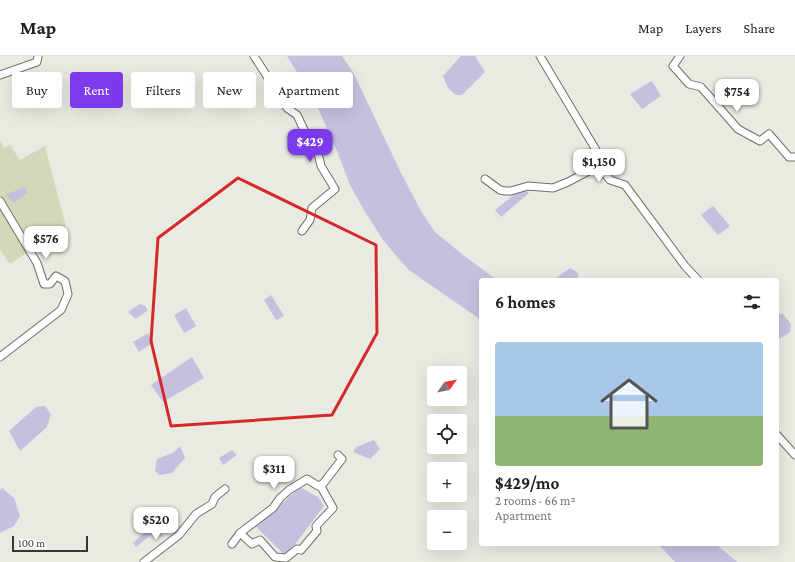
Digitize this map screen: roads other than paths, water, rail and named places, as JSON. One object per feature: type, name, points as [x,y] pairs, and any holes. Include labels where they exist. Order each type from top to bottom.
[{"type":"street","points":[[0,75],[37,62],[38,56]]},
{"type":"street","points":[[254,56],[287,108],[297,114],[312,147],[318,153],[321,166],[335,189],[312,208],[310,220],[302,231]]},
{"type":"street","points":[[540,56],[596,150],[602,170],[610,180],[625,185],[696,278]]},
{"type":"street","points":[[680,56],[673,66],[689,84],[701,87],[738,129],[760,141],[769,134],[789,157],[795,157]]},
{"type":"street","points":[[485,179],[500,190],[505,191],[511,191],[528,186],[554,188],[600,164]]},
{"type":"street","points":[[0,201],[37,263],[44,284],[50,284],[56,276],[65,280],[68,294],[61,310],[0,357]]},
{"type":"street","points":[[779,440],[795,455]]},
{"type":"street","points":[[320,485],[342,460],[338,454]]},
{"type":"street","points":[[232,544],[240,533],[273,508],[280,498],[289,490],[308,479],[318,486],[320,485],[333,508],[316,526],[317,531],[301,550],[297,549],[286,558],[275,556],[260,540],[252,544],[240,533]]},
{"type":"street","points":[[144,562],[179,535],[196,514],[212,504],[215,497],[225,489]]}]
